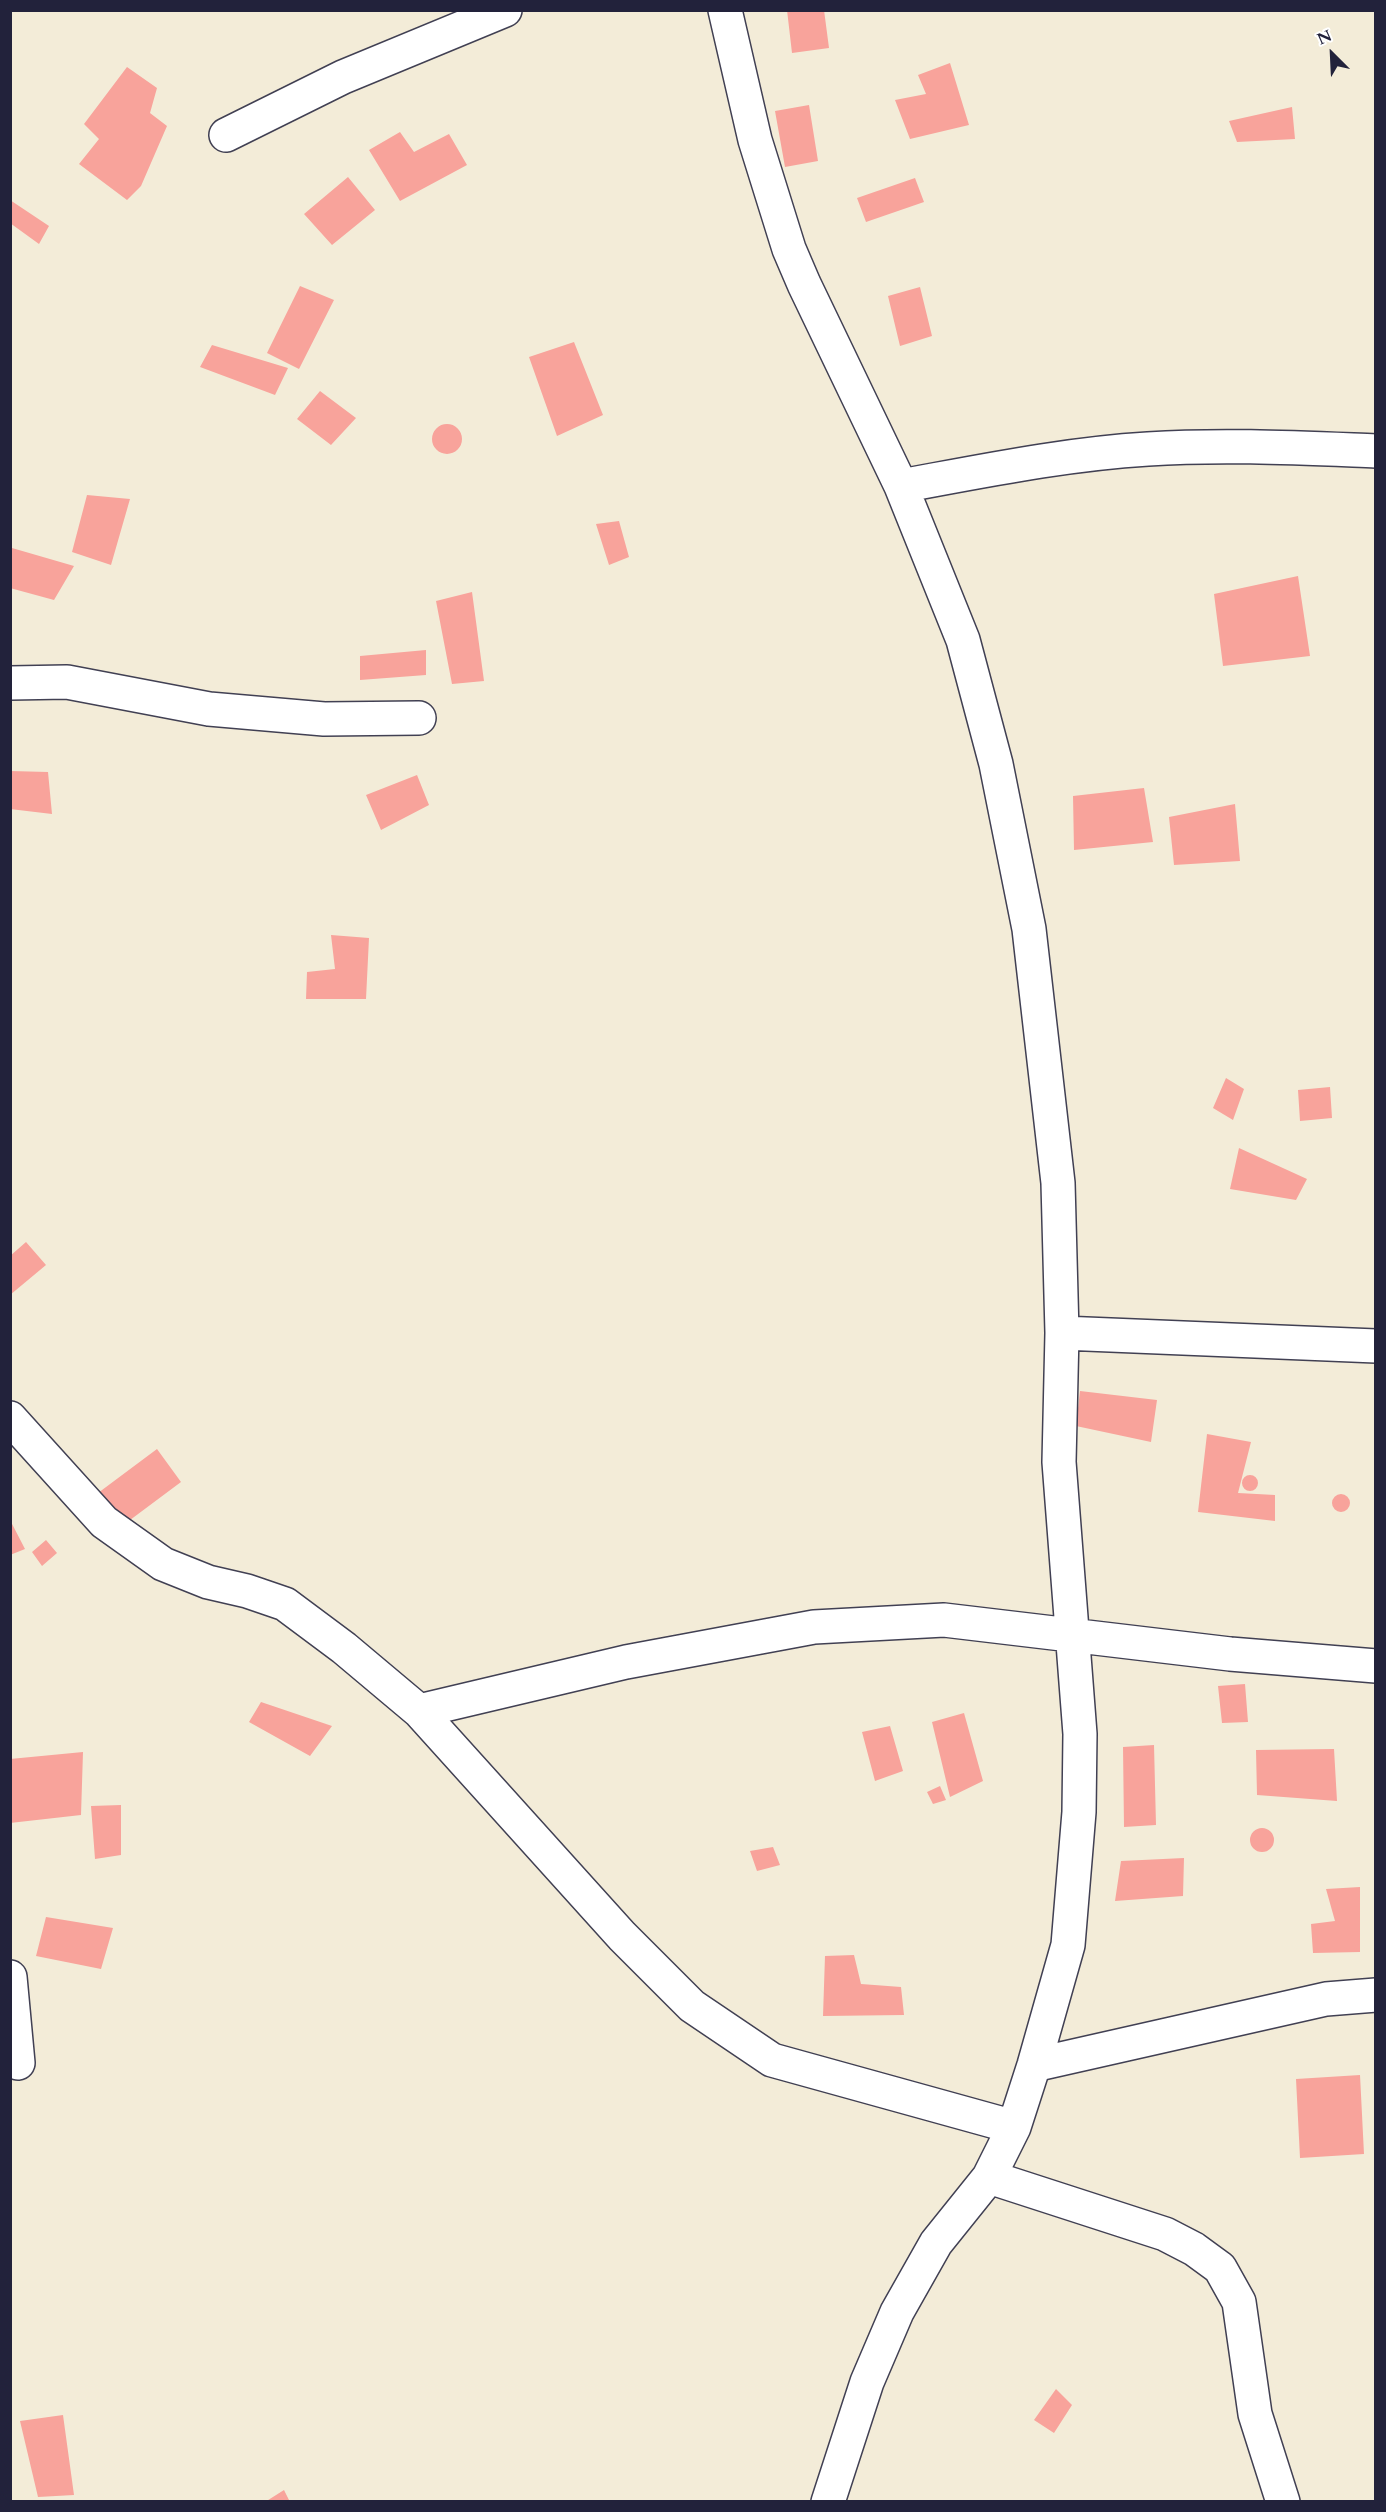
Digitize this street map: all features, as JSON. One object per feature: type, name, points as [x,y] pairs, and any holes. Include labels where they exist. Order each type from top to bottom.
[{"type":"street","points":[[226,135],[344,77],[505,10]]},
{"type":"street","points":[[725,10],[754,140],[789,249],[901,486],[963,640],[996,764],[1029,929],[1058,1183],[1062,1333],[1059,1462],[1080,1734],[1068,1945],[1014,2127],[989,2177],[936,2243],[897,2312],[867,2382],[828,2502]]},
{"type":"street","points":[[901,486],[1015,465],[1147,449],[1248,446],[1376,451]]},
{"type":"street","points":[[10,683],[67,682],[209,709],[324,719],[419,718]]},
{"type":"street","points":[[1062,1333],[1376,1346]]},
{"type":"street","points":[[10,1418],[104,1522],[163,1564],[208,1582],[247,1591],[285,1605],[344,1648],[419,1711],[560,1870],[692,2006],[772,2060],[1014,2127]]},
{"type":"street","points":[[419,1711],[626,1662],[814,1628],[944,1620],[1230,1654],[1376,1666]]},
{"type":"street","points":[[10,1977],[18,2063]]},
{"type":"street","points":[[1034,2065],[1326,1999],[1376,1995]]},
{"type":"street","points":[[989,2177],[1165,2234],[1194,2249],[1220,2268],[1239,2302],[1256,2414],[1283,2502]]},
{"type":"building","points":[[787,10],[824,10],[829,48],[792,53]]},
{"type":"building","points":[[950,63],[969,125],[910,139],[895,100],[926,94],[918,75]]},
{"type":"building","points":[[127,67],[157,88],[150,113],[167,126],[141,186],[127,200],[79,164],[99,139],[84,124]]},
{"type":"building","points":[[809,105],[818,161],[785,167],[775,111]]},
{"type":"building","points":[[1292,107],[1295,139],[1237,142],[1229,121]]},
{"type":"building","points":[[400,132],[414,152],[449,134],[467,165],[400,201],[369,150]]},
{"type":"building","points":[[348,177],[375,210],[332,245],[304,214]]},
{"type":"building","points":[[915,178],[924,202],[866,222],[857,198]]},
{"type":"building","points":[[10,200],[49,226],[39,244],[10,223]]},
{"type":"building","points":[[300,286],[334,300],[299,369],[267,353]]},
{"type":"building","points":[[920,287],[932,336],[900,346],[888,296]]},
{"type":"building","points":[[574,342],[603,415],[557,436],[529,357]]},
{"type":"building","points":[[212,345],[288,368],[275,395],[200,367]]},
{"type":"building","points":[[320,391],[356,418],[331,445],[297,419]]},
{"type":"building","points":[[447,424],[458,428],[462,439],[458,450],[447,454],[436,450],[432,439],[436,428]]},
{"type":"building","points":[[87,495],[130,499],[111,565],[72,552]]},
{"type":"building","points":[[619,521],[629,557],[609,565],[596,524]]},
{"type":"building","points":[[12,548],[74,566],[54,600],[10,588]]},
{"type":"building","points":[[1298,576],[1310,656],[1223,666],[1214,594]]},
{"type":"building","points":[[472,592],[484,681],[452,684],[436,601]]},
{"type":"building","points":[[426,650],[426,675],[360,680],[360,656]]},
{"type":"building","points":[[10,771],[48,772],[52,814],[10,809]]},
{"type":"building","points":[[417,775],[429,805],[381,830],[366,795]]},
{"type":"building","points":[[1144,788],[1153,842],[1074,850],[1073,796]]},
{"type":"building","points":[[1235,804],[1240,861],[1174,865],[1169,817]]},
{"type":"building","points":[[331,935],[369,938],[366,999],[306,999],[307,972],[335,969]]},
{"type":"building","points":[[1226,1078],[1244,1089],[1233,1120],[1213,1108]]},
{"type":"building","points":[[1330,1087],[1332,1118],[1300,1121],[1298,1090]]},
{"type":"building","points":[[1239,1148],[1307,1179],[1296,1200],[1230,1189]]},
{"type":"building","points":[[26,1242],[46,1265],[10,1295],[10,1256]]},
{"type":"building","points":[[1080,1391],[1157,1400],[1151,1442],[1076,1426]]},
{"type":"building","points":[[1207,1434],[1251,1442],[1238,1493],[1275,1495],[1275,1521],[1198,1512]]},
{"type":"building","points":[[157,1449],[181,1482],[122,1526],[98,1493]]},
{"type":"building","points":[[1250,1475],[1256,1477],[1258,1483],[1256,1489],[1250,1491],[1244,1489],[1242,1483],[1244,1477]]},
{"type":"building","points":[[1341,1494],[1347,1497],[1350,1503],[1347,1509],[1341,1512],[1335,1509],[1332,1503],[1335,1497]]},
{"type":"building","points":[[10,1520],[25,1549],[10,1555]]},
{"type":"building","points":[[46,1540],[57,1553],[42,1566],[32,1552]]},
{"type":"building","points":[[1245,1684],[1248,1722],[1222,1723],[1218,1686]]},
{"type":"building","points":[[261,1702],[332,1726],[310,1756],[249,1722]]},
{"type":"building","points":[[964,1713],[983,1781],[950,1797],[932,1722]]},
{"type":"building","points":[[890,1726],[903,1771],[875,1781],[862,1732]]},
{"type":"building","points":[[1154,1745],[1156,1825],[1124,1827],[1123,1747]]},
{"type":"building","points":[[1334,1749],[1337,1801],[1257,1795],[1256,1750]]},
{"type":"building","points":[[83,1752],[81,1815],[10,1823],[10,1759]]},
{"type":"building","points":[[940,1786],[946,1800],[933,1804],[927,1792]]},
{"type":"building","points":[[121,1805],[121,1855],[95,1859],[91,1806]]},
{"type":"building","points":[[1262,1828],[1271,1831],[1274,1840],[1271,1849],[1262,1852],[1253,1849],[1250,1840],[1253,1831]]},
{"type":"building","points":[[773,1847],[780,1865],[757,1871],[750,1851]]},
{"type":"building","points":[[1184,1858],[1183,1896],[1115,1901],[1121,1861]]},
{"type":"building","points":[[1360,1887],[1360,1952],[1313,1953],[1311,1924],[1335,1921],[1326,1889]]},
{"type":"building","points":[[46,1917],[113,1928],[101,1969],[36,1956]]},
{"type":"building","points":[[854,1955],[861,1984],[901,1987],[904,2015],[823,2016],[825,1956]]},
{"type":"building","points":[[1360,2075],[1364,2154],[1300,2158],[1296,2079]]},
{"type":"building","points":[[1056,2389],[1072,2405],[1054,2433],[1034,2420]]},
{"type":"building","points":[[63,2415],[74,2495],[38,2497],[20,2421]]},
{"type":"building","points":[[284,2490],[290,2502],[265,2502]]}]
